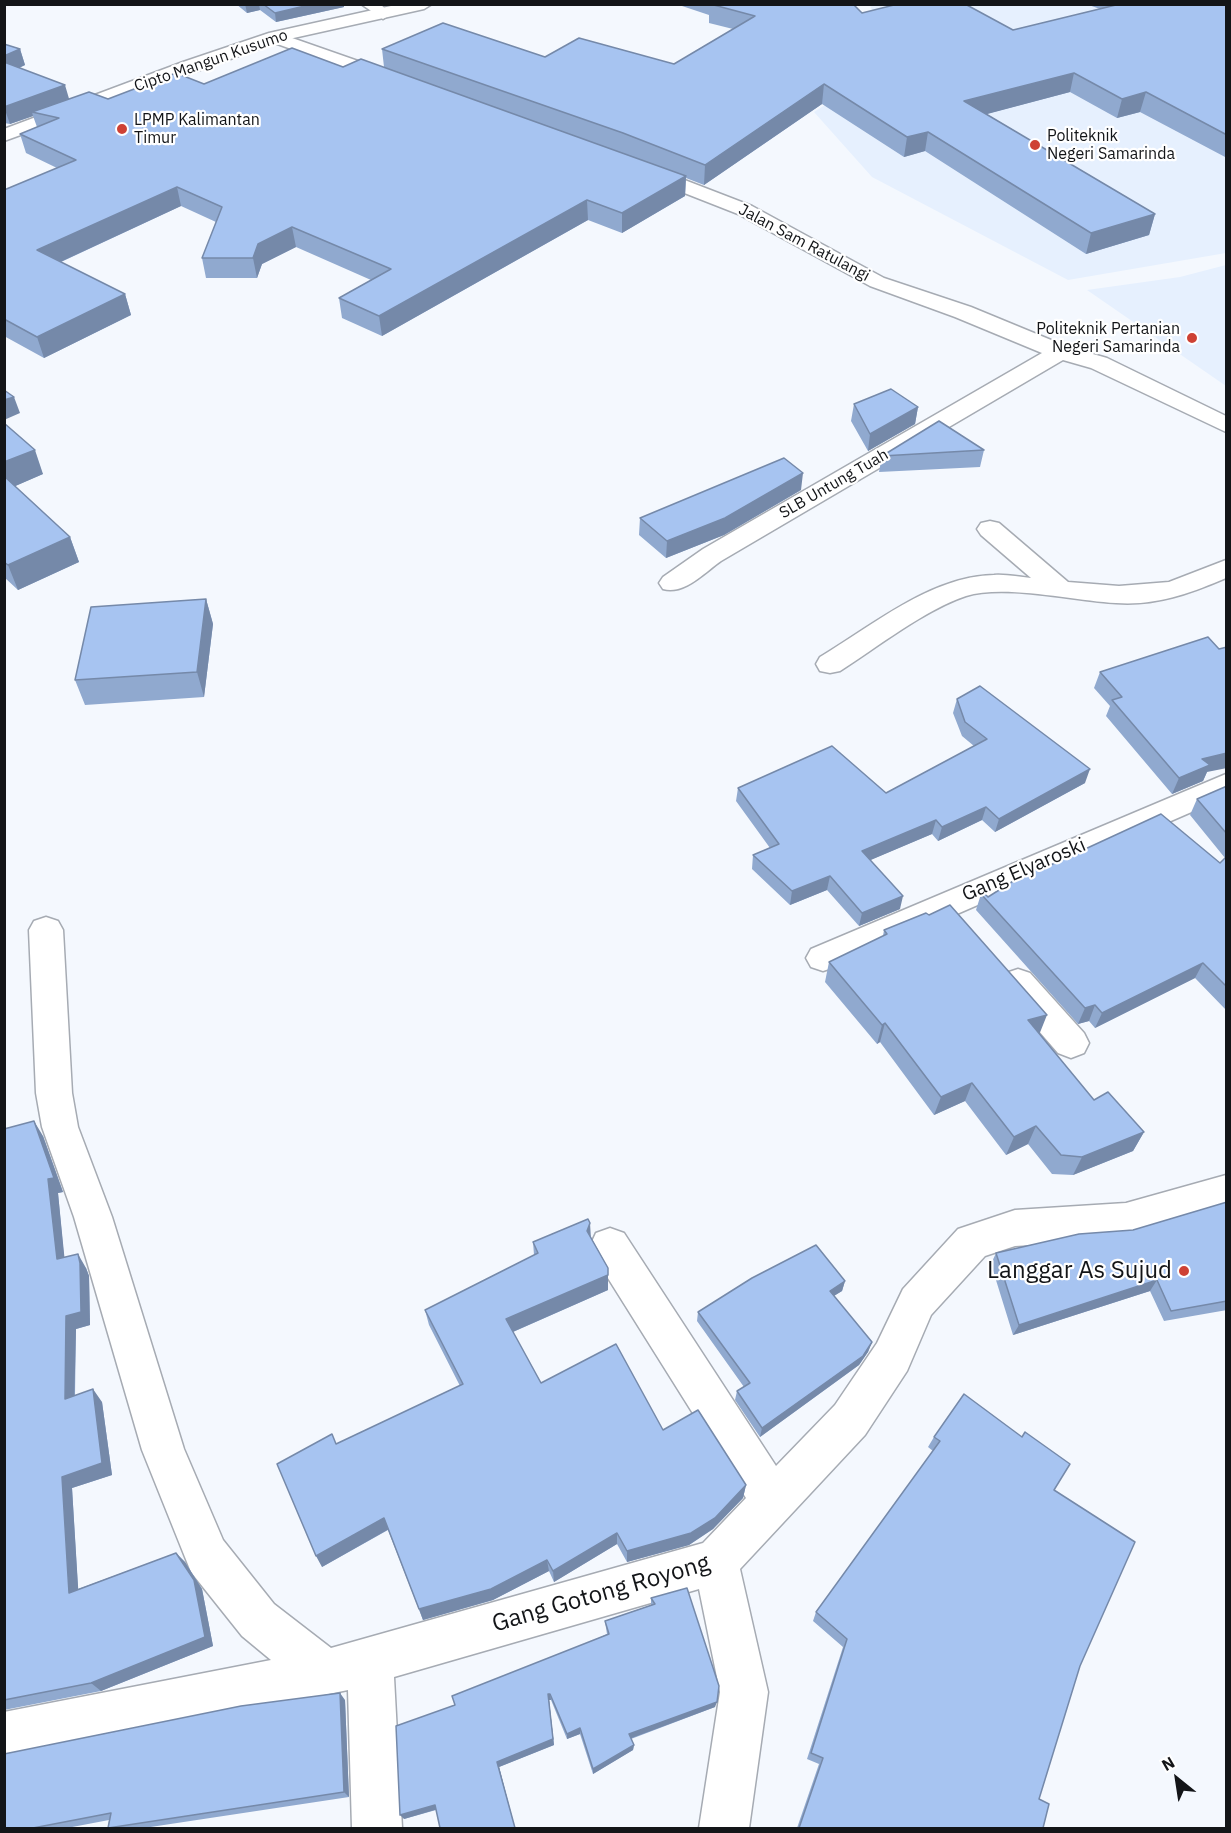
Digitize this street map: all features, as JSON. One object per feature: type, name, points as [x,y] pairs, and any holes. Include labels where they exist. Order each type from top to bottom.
[{"type":"main road","name":"Cipto Mangun Kusumo","points":[[4,123],[212,45],[373,8],[424,4]]},
{"type":"main road","name":"Cipto Mangun Kusumo","points":[[4,136],[189,66],[275,37],[373,8]]},
{"type":"main road","points":[[275,37],[406,84]]},
{"type":"main road","name":"Jalan Sam Ratulangi","points":[[625,163],[745,210],[877,282],[963,312],[1060,352],[1099,363],[1227,425]]},
{"type":"main road","name":"SLB Untung Tuah","points":[[672,583],[712,555],[1060,352]]},
{"type":"main road","points":[[990,528],[1058,587]]},
{"type":"main road","points":[[830,664],[919,609],[959,590],[994,583],[1058,587],[1119,595],[1174,590],[1227,568]]},
{"type":"main road","name":"Gang Elyaroski","points":[[823,957],[1227,785]]},
{"type":"main road","points":[[947,903],[970,929]]},
{"type":"main road","points":[[46,930],[54,1093],[60,1127],[93,1217],[163,1450],[207,1556],[258,1620],[325,1673]]},
{"type":"main road","points":[[1001,964],[1071,1043]]},
{"type":"main road","name":"Gang Gotong Royong","points":[[4,1736],[325,1673],[716,1562],[850,1420],[892,1357],[917,1302],[972,1242],[1015,1228],[1126,1221],[1227,1192]]},
{"type":"main road","points":[[610,1246],[774,1502]]},
{"type":"main road","points":[[716,1562],[744,1692],[724,1828]]},
{"type":"main road","points":[[370,1659],[377,1828]]},
{"type":"shaded area","name":"Politeknik Negeri Samarinda","points":[[870,5],[1226,5],[1226,253],[1068,280],[872,177],[814,112],[892,62]]},
{"type":"shaded area","name":"Politeknik Pertanian Negeri Samarinda","points":[[1226,265],[1226,386],[1087,290],[1180,277]]},
{"type":"building","points":[[263,4],[313,4],[275,13]]},
{"type":"building","points":[[710,4],[853,4],[862,13],[898,4],[965,4],[1013,30],[1120,4],[1227,4],[1227,135],[1146,92],[1122,99],[1074,73],[964,101],[1155,214],[1091,233],[928,132],[907,137],[824,84],[705,165],[623,133],[382,49],[443,23],[545,57],[579,38],[674,64],[755,16]]},
{"type":"building","points":[[4,44],[20,49],[4,56]]},
{"type":"building","points":[[292,48],[343,67],[361,59],[686,176],[622,213],[587,200],[379,316],[339,298],[391,269],[292,227],[258,244],[253,258],[202,258],[222,207],[177,187],[37,250],[125,294],[37,337],[4,319],[4,190],[76,160],[20,134],[59,118],[32,112],[89,92],[108,99],[176,73],[204,84]]},
{"type":"building","points":[[4,62],[65,85],[4,107]]},
{"type":"building","points":[[891,389],[918,407],[870,434],[854,404]]},
{"type":"building","points":[[4,390],[14,397],[4,400]]},
{"type":"building","points":[[939,421],[984,450],[882,456]]},
{"type":"building","points":[[4,423],[35,450],[4,462]]},
{"type":"building","points":[[784,458],[803,473],[725,518],[667,541],[640,518]]},
{"type":"building","points":[[4,476],[70,537],[8,565],[4,562]]},
{"type":"building","points":[[206,599],[197,672],[75,680],[91,607]]},
{"type":"building","points":[[1208,637],[1219,649],[1227,647],[1227,753],[1202,759],[1210,765],[1179,778],[1112,700],[1122,697],[1100,672]]},
{"type":"building","points":[[980,686],[1090,769],[999,819],[986,807],[942,827],[936,820],[862,851],[903,896],[862,913],[830,876],[792,891],[753,855],[779,844],[738,788],[832,746],[886,793],[987,739],[965,722],[957,699]]},
{"type":"building","points":[[1227,786],[1227,834],[1197,799]]},
{"type":"building","points":[[1161,814],[1220,863],[1227,856],[1227,987],[1203,963],[1102,1013],[1095,1005],[1085,1008],[981,894],[984,893],[988,897],[1026,873],[1042,866],[1044,868]]},
{"type":"building","points":[[950,905],[1047,1015],[1028,1020],[1094,1100],[1108,1092],[1144,1132],[1082,1157],[1061,1155],[1036,1126],[1014,1137],[972,1083],[941,1097],[885,1023],[882,1025],[829,962],[887,934],[884,930],[926,913],[929,915]]},
{"type":"building","points":[[34,1121],[54,1178],[48,1179],[57,1259],[78,1254],[80,1263],[81,1312],[66,1316],[65,1399],[93,1389],[102,1463],[62,1477],[69,1593],[176,1553],[194,1580],[205,1637],[91,1683],[4,1700],[4,1129]]},
{"type":"building","points":[[1227,1202],[1227,1301],[1171,1311],[1157,1280],[1019,1325],[996,1253],[1079,1234],[1133,1230]]},
{"type":"building","points":[[588,1219],[590,1223],[587,1231],[608,1268],[608,1275],[506,1319],[541,1383],[616,1344],[663,1430],[698,1410],[746,1485],[715,1518],[691,1533],[627,1551],[617,1533],[553,1571],[547,1560],[491,1589],[419,1609],[384,1518],[316,1556],[277,1464],[332,1434],[336,1444],[463,1384],[425,1310],[538,1253],[533,1242]]},
{"type":"building","points":[[816,1245],[845,1281],[830,1291],[872,1342],[863,1356],[762,1428],[737,1391],[750,1383],[698,1312],[752,1278]]},
{"type":"building","points":[[964,1394],[1022,1437],[1025,1432],[1070,1464],[1054,1490],[1135,1542],[1080,1666],[1039,1799],[1049,1804],[1043,1828],[799,1828],[823,1758],[811,1753],[847,1639],[816,1612],[940,1441],[934,1437]]},
{"type":"building","points":[[687,1588],[719,1686],[717,1702],[629,1734],[634,1745],[593,1769],[580,1728],[567,1734],[550,1694],[548,1694],[553,1739],[497,1762],[515,1828],[440,1828],[435,1805],[400,1815],[396,1726],[455,1705],[452,1696],[609,1634],[605,1621],[655,1604],[651,1598]]},
{"type":"building","points":[[340,1693],[344,1792],[108,1828],[111,1813],[33,1828],[4,1828],[4,1754],[241,1706]]},
{"type":"place","name":"LPMP Kalimantan Timur","points":[[122,129]]},
{"type":"place","name":"Politeknik Negeri Samarinda","points":[[1035,145]]},
{"type":"place","name":"Politeknik Pertanian Negeri Samarinda","points":[[1192,338]]},
{"type":"place","name":"Langgar As Sujud","points":[[1184,1271]]}]
